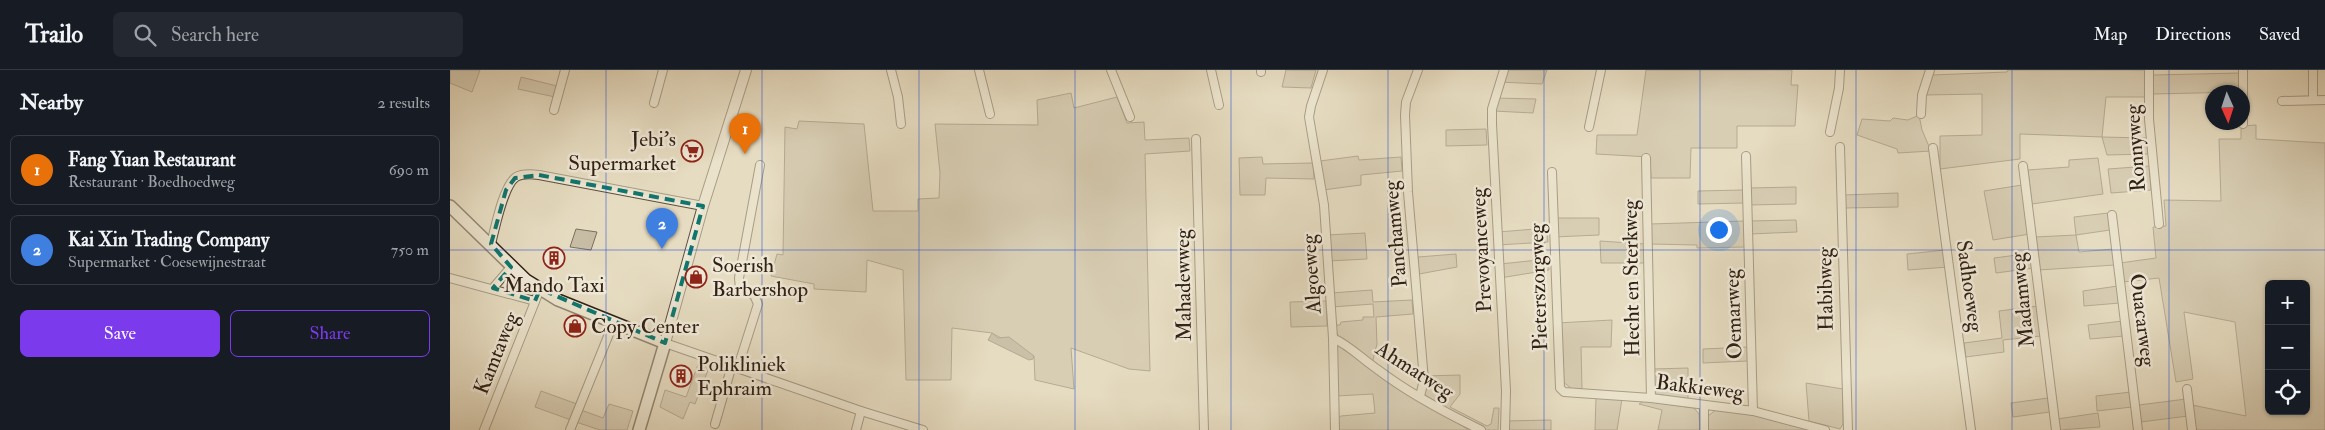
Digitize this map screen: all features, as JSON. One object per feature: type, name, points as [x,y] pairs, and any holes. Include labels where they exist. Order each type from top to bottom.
[{"type":"main road","points":[[450,206],[491,244],[511,267],[540,289],[558,300],[613,324],[665,343],[638,430]]},
{"type":"street","points":[[554,110],[565,70]]},
{"type":"street","points":[[654,104],[664,70]]},
{"type":"street","points":[[746,70],[703,206],[665,343],[908,428],[923,430]]},
{"type":"street","points":[[891,70],[898,97],[901,124]]},
{"type":"street","points":[[979,70],[990,114]]},
{"type":"street","points":[[1111,70],[1130,117]]},
{"type":"street","points":[[1211,70],[1219,104]]},
{"type":"street","name":"Algoeweg","points":[[1323,70],[1309,117],[1324,205],[1333,338],[1335,430]]},
{"type":"street","name":"Panchamweg","points":[[1418,70],[1406,102],[1405,115],[1408,192],[1424,380],[1420,396]]},
{"type":"street","name":"Prevoyanceweg","points":[[1504,70],[1492,109],[1492,124],[1506,391],[1505,430]]},
{"type":"street","points":[[1589,127],[1601,70]]},
{"type":"street","points":[[1830,132],[1839,88],[1840,70]]},
{"type":"street","points":[[1921,114],[1922,94],[1930,70]]},
{"type":"street","name":"Ronnyweg","points":[[2149,70],[2149,119],[2158,224]]},
{"type":"street","points":[[2243,70],[2243,85]]},
{"type":"street","points":[[2313,70],[2313,100]]},
{"type":"street","points":[[2282,101],[2325,100]]},
{"type":"street","name":"Mahadewweg","points":[[1196,139],[1204,430]]},
{"type":"street","name":"Habibweg","points":[[1840,147],[1848,430]]},
{"type":"street","name":"Sadhoeweg","points":[[1933,148],[1971,430]]},
{"type":"street","name":"Oemarweg","points":[[1746,156],[1753,411]]},
{"type":"street","name":"Hecht en Sterkweg","points":[[1646,158],[1651,398]]},
{"type":"street","points":[[715,424],[758,304],[754,295],[740,289],[739,278],[760,166]]},
{"type":"street","name":"Madamweg","points":[[2023,166],[2056,430]]},
{"type":"street","name":"Pieterszorgweg","points":[[1552,172],[1560,388],[1564,392],[1570,393]]},
{"type":"street","points":[[491,244],[506,190],[515,178],[523,175],[540,175],[703,206]]},
{"type":"street","name":"Ouacarweg","points":[[2112,215],[2138,430]]},
{"type":"street","points":[[493,288],[511,267]]},
{"type":"street","points":[[450,278],[493,288],[535,301]]},
{"type":"street","name":"Kamtaweg","points":[[484,430],[540,289]]},
{"type":"street","points":[[570,430],[613,324]]},
{"type":"street","name":"Ahmatweg","points":[[1333,338],[1348,344],[1377,370],[1481,430]]},
{"type":"street","points":[[2187,389],[2192,430]]},
{"type":"street","name":"Bakkieweg","points":[[1570,393],[1651,398],[1753,411],[1825,430]]},
{"type":"street","points":[[1704,405],[1704,430]]},
{"type":"street","points":[[856,430],[861,411]]},
{"type":"highlighted area","points":[[539,175],[703,206],[665,343],[540,289],[535,301],[493,288],[511,267],[491,244],[506,190],[515,178]]},
{"type":"shaded area","points":[[450,70],[480,70],[472,92],[450,83]]},
{"type":"shaded area","points":[[1286,70],[1316,70],[1311,88],[1282,87]]},
{"type":"shaded area","points":[[1504,70],[1547,70],[1542,84],[1499,82]]},
{"type":"shaded area","points":[[1646,70],[1792,70],[1791,85],[1798,85],[1795,126],[1737,126],[1737,148],[1691,148],[1690,178],[1651,178],[1650,157],[1596,154],[1597,135],[1637,135]]},
{"type":"shaded area","points":[[2008,70],[2146,70],[2146,97],[2106,97],[2102,137],[2020,134],[2020,159],[1940,169],[1940,136],[1982,135],[1982,94],[1925,95],[1932,75],[2007,72]]},
{"type":"shaded area","points":[[2240,73],[2240,85],[2205,85],[2205,93],[2153,94],[2153,75]]},
{"type":"shaded area","points":[[521,77],[557,86],[555,97],[518,89]]},
{"type":"shaded area","points":[[1071,93],[1074,108],[1117,97],[1127,123],[1144,122],[1145,140],[1189,138],[1190,151],[1145,154],[1150,371],[1129,369],[1071,348],[1074,389],[1035,380],[1034,356],[992,333],[952,328],[951,380],[906,380],[903,270],[867,260],[866,292],[814,289],[814,284],[771,276],[777,254],[783,255],[785,127],[797,129],[799,121],[864,124],[873,211],[918,211],[918,199],[939,198],[940,173],[935,124],[1038,125],[1037,100]]},
{"type":"shaded area","points":[[1496,98],[1536,99],[1533,113],[1493,111]]},
{"type":"shaded area","points":[[1919,115],[1922,130],[1931,151],[1898,153],[1897,149],[1857,135],[1862,119],[1890,121],[1893,118],[1908,120]]},
{"type":"shaded area","points":[[2250,125],[2256,125],[2256,139],[2325,143],[2325,430],[2195,430],[2192,405],[2246,416],[2235,322],[2184,312],[2193,379],[2176,382],[2159,278],[2123,282],[2120,263],[2156,258],[2153,227],[2166,226],[2164,200],[2221,201],[2219,139],[2241,139],[2241,130],[2250,130]]},
{"type":"shaded area","points":[[1486,129],[1487,145],[1446,146],[1446,130]]},
{"type":"shaded area","points":[[2102,137],[2147,138],[2148,154],[2107,155]]},
{"type":"shaded area","points":[[1358,156],[1359,160],[1401,157],[1402,171],[1361,175],[1361,185],[1323,190],[1320,161]]},
{"type":"shaded area","points":[[1262,157],[1263,164],[1313,163],[1314,179],[1266,178],[1265,195],[1240,195],[1239,158]]},
{"type":"shaded area","points":[[2098,158],[2103,194],[2032,204],[2028,170],[2069,167],[2069,160]]},
{"type":"shaded area","points":[[2149,166],[2151,190],[2111,193],[2108,169]]},
{"type":"shaded area","points":[[2022,185],[2030,234],[1993,240],[1984,191]]},
{"type":"shaded area","points":[[1796,187],[1796,204],[1749,205],[1749,188]]},
{"type":"shaded area","points":[[1743,190],[1744,203],[1698,204],[1698,191]]},
{"type":"shaded area","points":[[1898,193],[1898,207],[1845,208],[1844,195]]},
{"type":"shaded area","points":[[2108,213],[2110,230],[2076,235],[2074,217]]},
{"type":"shaded area","points":[[1555,218],[1599,218],[1599,235],[1554,237]]},
{"type":"shaded area","points":[[1796,220],[1797,232],[1750,234],[1750,221]]},
{"type":"shaded area","points":[[1744,221],[1745,247],[1697,248],[1697,245],[1650,244],[1650,224]]},
{"type":"shaded area","points":[[1547,228],[1548,242],[1498,245],[1498,232]]},
{"type":"shaded area","points":[[576,229],[597,232],[591,250],[570,247]]},
{"type":"shaded area","points":[[1365,233],[1367,259],[1328,261],[1327,235]]},
{"type":"shaded area","points":[[2076,235],[2079,252],[2113,249],[2115,265],[2039,270],[2035,237]]},
{"type":"shaded area","points":[[1600,241],[1645,244],[1645,263],[1601,263]]},
{"type":"shaded area","points":[[1945,250],[1948,267],[1908,270],[1907,254]]},
{"type":"shaded area","points":[[2032,253],[2034,268],[1996,273],[1994,258]]},
{"type":"shaded area","points":[[1456,254],[1457,267],[1419,274],[1418,257]]},
{"type":"shaded area","points":[[1548,259],[1549,270],[1500,278],[1500,264]]},
{"type":"shaded area","points":[[2118,286],[2120,303],[2084,306],[2083,291]]},
{"type":"shaded area","points":[[1372,290],[1373,302],[1412,300],[1413,314],[1376,317],[1377,344],[1372,364],[1347,341],[1338,336],[1335,325],[1340,325],[1341,322],[1363,320],[1363,317],[1374,317],[1373,304],[1332,307],[1331,293]]},
{"type":"shaded area","points":[[1326,301],[1327,326],[1291,327],[1290,302]]},
{"type":"shaded area","points":[[2038,306],[2041,336],[2003,340],[2004,352],[1966,357],[1964,343],[2002,338],[1999,311]]},
{"type":"shaded area","points":[[1612,320],[1611,347],[1581,347],[1582,389],[1572,389],[1562,381],[1557,323]]},
{"type":"shaded area","points":[[2123,321],[2124,336],[2090,339],[2088,325]]},
{"type":"shaded area","points":[[992,333],[998,338],[1009,337],[1034,356],[1033,359],[1029,360],[988,340]]},
{"type":"shaded area","points":[[1339,345],[1383,378],[1469,430],[1338,430],[1338,418],[1341,416],[1375,413],[1373,394],[1336,396],[1335,348]]},
{"type":"shaded area","points":[[1748,347],[1748,361],[1703,363],[1703,349]]},
{"type":"shaded area","points":[[699,362],[710,365],[695,404],[690,402],[683,419],[660,407],[665,390],[686,397]]},
{"type":"shaded area","points":[[1688,368],[1688,399],[1655,394],[1653,369]]},
{"type":"shaded area","points":[[1460,375],[1460,394],[1450,407],[1487,426],[1491,424],[1494,408],[1499,408],[1498,430],[1480,430],[1422,393],[1425,376]]},
{"type":"shaded area","points":[[1806,383],[1843,389],[1843,424],[1840,429],[1809,421]]},
{"type":"shaded area","points":[[541,391],[577,404],[571,420],[535,407]]},
{"type":"shaded area","points":[[2131,392],[2132,407],[2097,411],[2096,396]]},
{"type":"shaded area","points":[[1596,397],[1622,399],[1617,430],[1595,430]]},
{"type":"shaded area","points":[[2048,398],[2050,412],[2013,417],[2011,403]]},
{"type":"shaded area","points":[[2186,399],[2188,416],[2141,422],[2139,405]]},
{"type":"shaded area","points":[[1644,401],[1694,408],[1699,414],[1700,430],[1658,430],[1662,410],[1639,404]]},
{"type":"shaded area","points":[[609,404],[633,411],[627,430],[600,430],[576,422],[581,410],[603,418]]},
{"type":"shaded area","points":[[1717,409],[1754,414],[1816,430],[1707,430],[1708,416]]},
{"type":"shaded area","points":[[2098,413],[2100,427],[2059,430],[2057,419]]},
{"type":"shaded area","points":[[1551,420],[1551,430],[1505,430],[1504,421]]},
{"type":"place","name":"Jebi's Supermarket","points":[[692,151]]},
{"type":"place","name":"Fang Yuan Restaurant","points":[[745,154]]},
{"type":"place","name":"Kai Xin Trading Company","points":[[662,249]]},
{"type":"place","name":"Mando Taxi","points":[[554,258]]},
{"type":"place","name":"Soerish Barbershop","points":[[696,277]]},
{"type":"place","name":"Copy Center","points":[[575,326]]},
{"type":"place","name":"Polikliniek Ephraim","points":[[681,376]]}]
